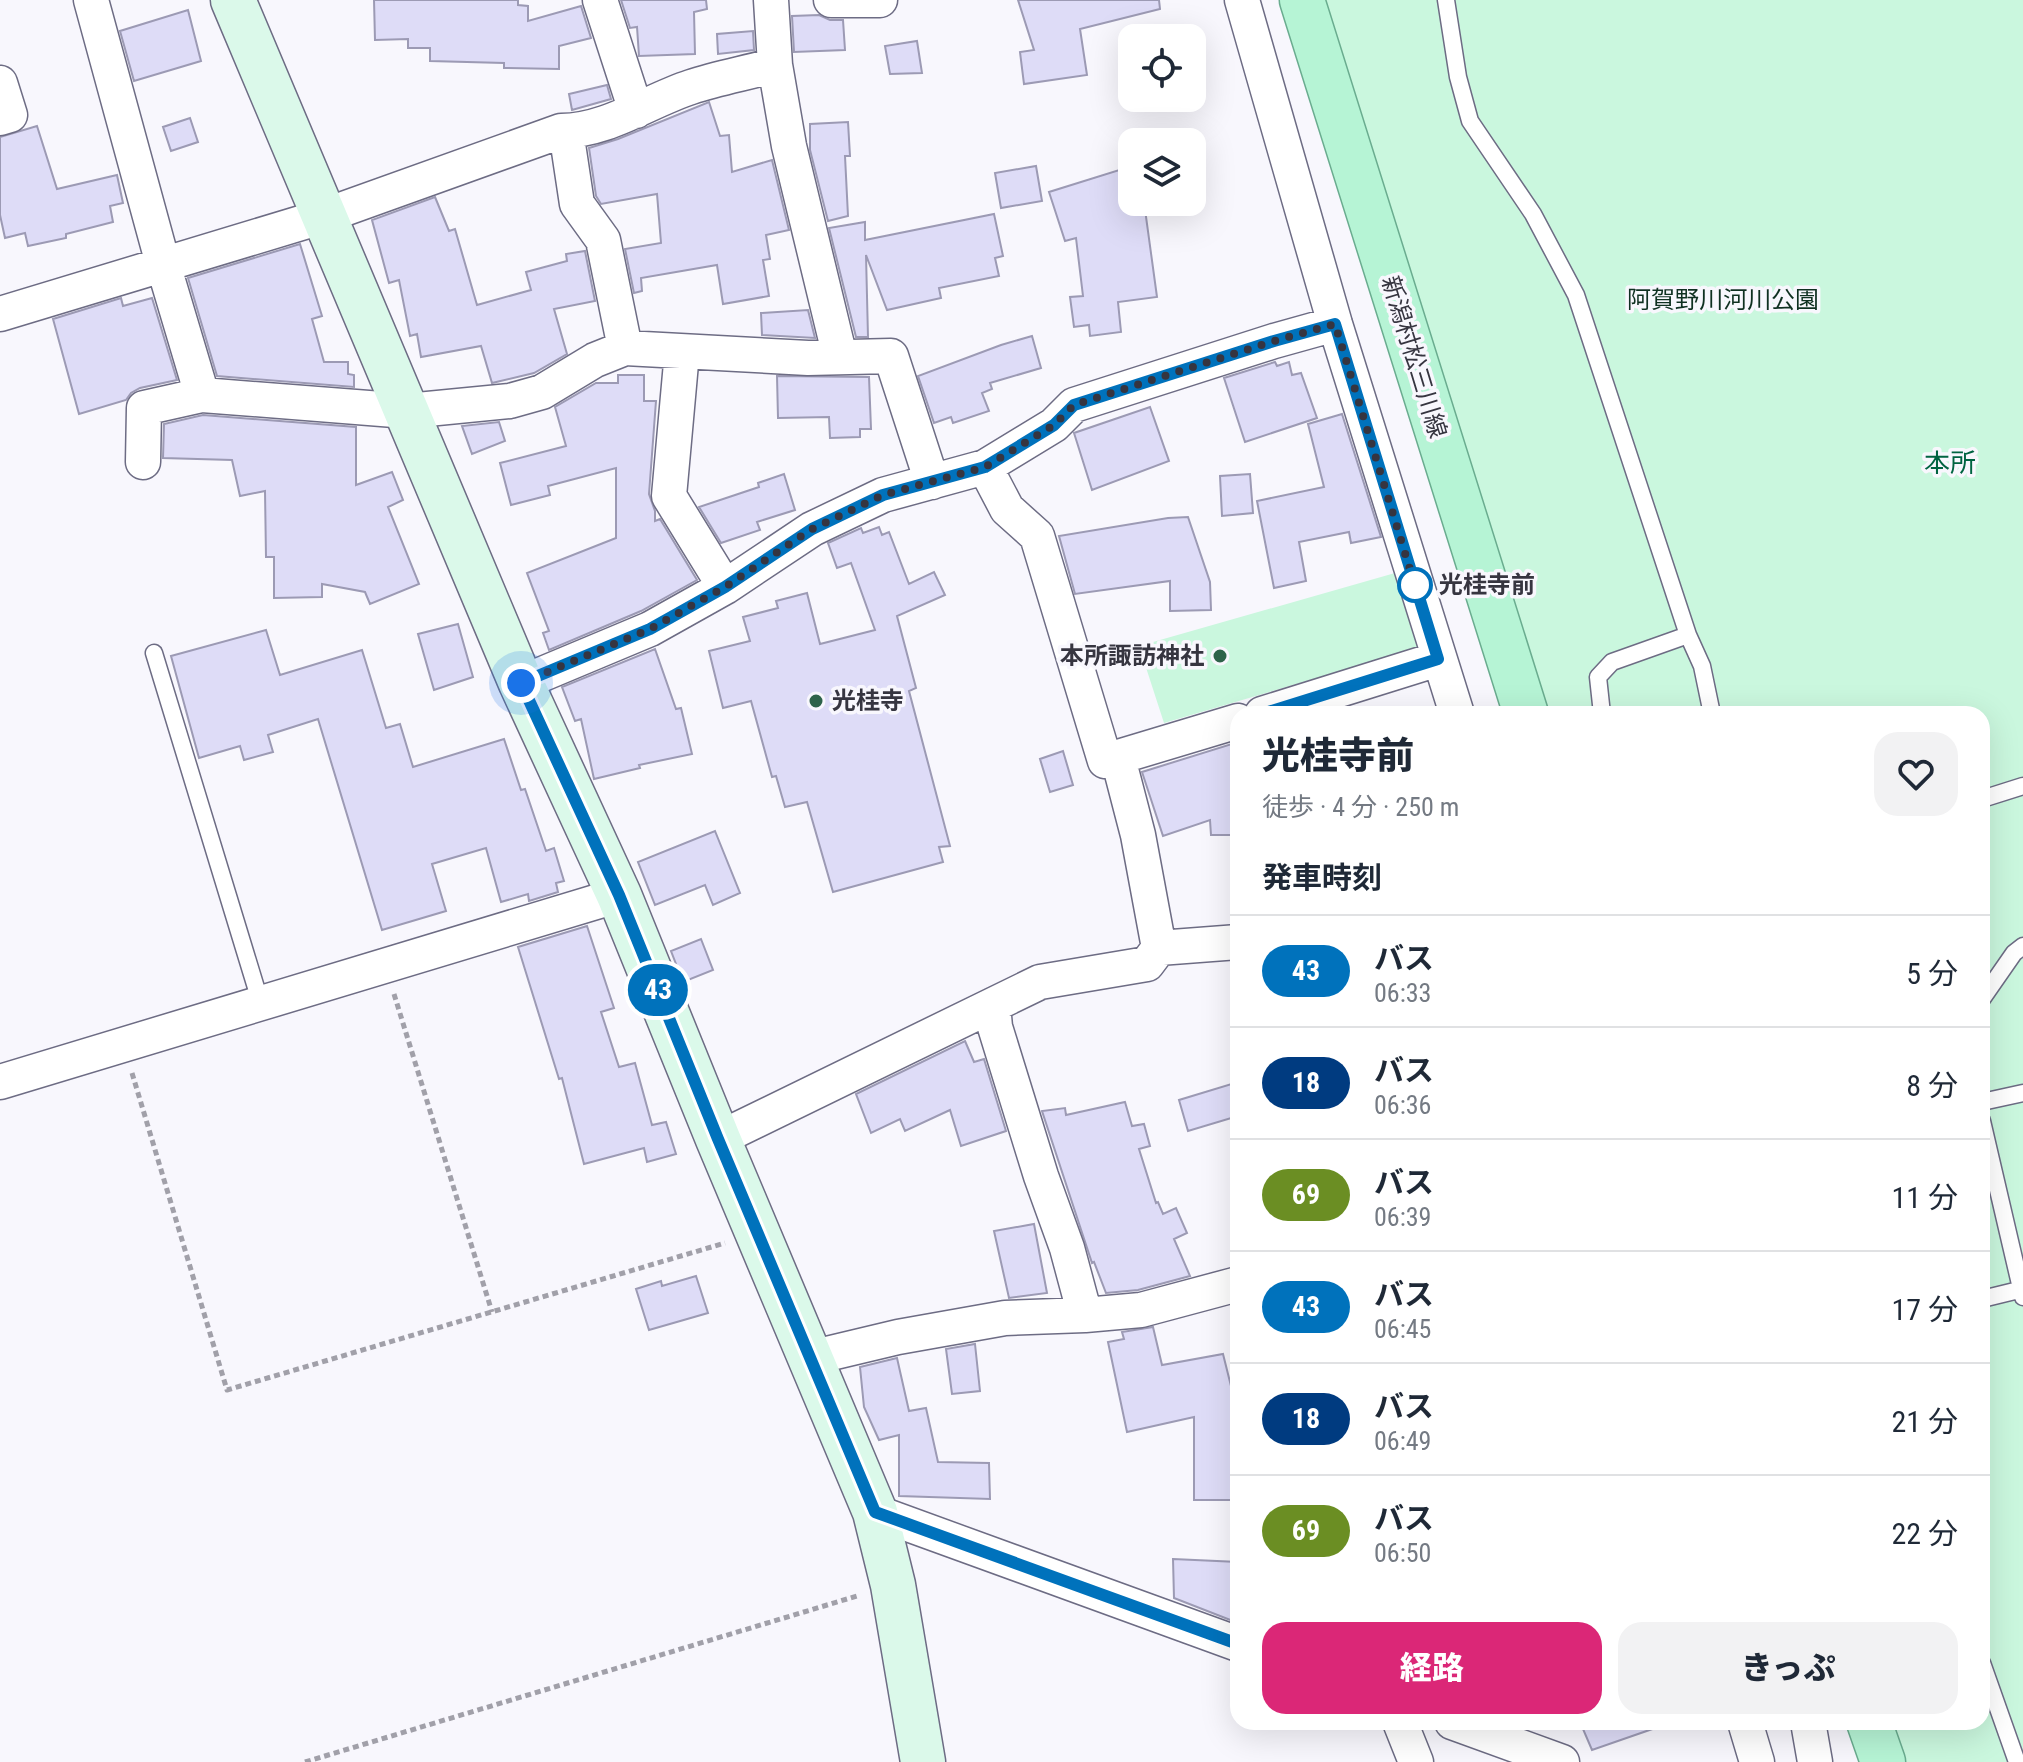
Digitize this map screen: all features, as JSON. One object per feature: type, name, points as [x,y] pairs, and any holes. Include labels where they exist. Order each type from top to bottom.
[{"type":"main road","name":"新潟村松三川線","points":[[1302,0],[1523,706]]},
{"type":"main road","points":[[1872,1730],[1883,1762]]},
{"type":"street","points":[[91,0],[202,395]]},
{"type":"street","points":[[233,0],[521,683],[619,895],[875,1512],[893,1585],[923,1762]]},
{"type":"street","points":[[600,0],[636,111]]},
{"type":"street","points":[[771,0],[775,65],[789,146],[840,357]]},
{"type":"street","points":[[831,0],[880,0]]},
{"type":"street","points":[[1242,0],[1335,324],[1454,706]]},
{"type":"street","points":[[0,314],[324,216],[566,131],[577,131],[636,111],[690,88],[775,65]]},
{"type":"street","points":[[0,83],[10,115],[0,118]]},
{"type":"street","points":[[566,131],[577,204],[603,240],[625,348]]},
{"type":"street","points":[[521,683],[650,629],[725,587],[812,529],[883,495],[985,467],[1054,425],[1074,405],[1335,324]]},
{"type":"street","points":[[143,462],[144,408],[202,395],[407,411],[510,401],[542,392],[595,360],[625,348],[840,357],[891,356],[932,482]]},
{"type":"street","points":[[682,352],[669,496],[725,587]]},
{"type":"street","points":[[985,467],[1007,509],[1037,536],[1105,761],[1230,723]]},
{"type":"street","points":[[1288,706],[1438,659]]},
{"type":"street","points":[[1118,758],[1138,835],[1149,908],[1159,948]]},
{"type":"street","points":[[0,1082],[619,895]]},
{"type":"street","points":[[718,1139],[1040,982],[1147,964],[1159,948],[1230,943]]},
{"type":"street","points":[[993,1005],[995,1027],[1041,1176],[1067,1248],[1085,1315]]},
{"type":"street","points":[[810,1358],[898,1337],[1005,1318],[1141,1310],[1230,1286]]},
{"type":"street","points":[[875,1512],[1230,1641]]},
{"type":"street","points":[[1403,1730],[1416,1762]]},
{"type":"street","points":[[1474,1730],[1562,1762]]},
{"type":"street","points":[[1747,1730],[1757,1762]]},
{"type":"street","points":[[1809,1730],[1815,1762]]},
{"type":"lane","points":[[1446,0],[1458,77],[1470,121],[1533,214],[1576,295],[1688,635],[1702,666],[1710,706]]},
{"type":"lane","points":[[1601,706],[1598,677],[1612,662],[1688,635]]},
{"type":"lane","points":[[154,653],[261,1004]]},
{"type":"lane","points":[[1990,796],[2023,786]]},
{"type":"lane","points":[[1990,988],[2014,953],[2023,946]]},
{"type":"lane","points":[[1990,1100],[2023,1093]]},
{"type":"lane","points":[[1990,1155],[2022,1291],[1990,1297]]},
{"type":"lane","points":[[1990,1686],[2017,1762]]},
{"type":"path","points":[[385,966],[492,1312]]},
{"type":"path","points":[[123,1045],[227,1390],[758,1234]]},
{"type":"path","points":[[305,1762],[893,1585]]},
{"type":"green space","name":"阿賀野川河川公園","points":[[1308,0],[2023,0],[2023,1762],[1895,1762],[1884,1730],[1990,1730],[1990,706],[1535,706]]},
{"type":"green space","points":[[1402,571],[1425,646],[1164,723],[1139,646]]},
{"type":"building","points":[[374,0],[518,0],[518,5],[528,6],[528,21],[581,6],[591,38],[559,46],[559,69],[504,68],[504,63],[430,61],[430,48],[408,48],[408,39],[375,40]]},
{"type":"building","points":[[621,0],[706,0],[707,9],[694,12],[695,54],[639,56],[637,27],[630,28]]},
{"type":"building","points":[[1018,0],[1159,0],[1160,9],[1080,29],[1087,75],[1024,84],[1020,52],[1034,50]]},
{"type":"building","points":[[188,10],[201,61],[134,81],[120,31]]},
{"type":"building","points":[[819,15],[830,20],[843,20],[845,50],[794,52],[792,16]]},
{"type":"building","points":[[753,31],[754,50],[718,54],[717,34]]},
{"type":"building","points":[[917,41],[922,73],[890,74],[885,46]]},
{"type":"building","points":[[607,85],[611,99],[572,110],[569,94]]},
{"type":"building","points":[[709,102],[720,136],[729,135],[732,172],[772,160],[789,230],[766,235],[770,259],[763,260],[769,296],[723,304],[717,265],[641,278],[642,291],[634,293],[625,249],[661,243],[657,194],[601,204],[596,196],[589,148]]},
{"type":"building","points":[[190,118],[198,142],[171,151],[163,127]]},
{"type":"building","points":[[848,122],[850,156],[845,156],[848,216],[828,221],[810,150],[810,124]]},
{"type":"building","points":[[37,126],[57,189],[117,175],[123,203],[110,206],[113,222],[66,234],[66,238],[28,246],[25,233],[5,238],[0,215],[0,137]]},
{"type":"building","points":[[1036,166],[1042,201],[1001,208],[995,173]]},
{"type":"building","points":[[1118,170],[1118,216],[1146,216],[1157,297],[1118,302],[1121,332],[1090,336],[1089,325],[1074,327],[1070,297],[1083,296],[1076,238],[1065,241],[1049,192]]},
{"type":"building","points":[[435,197],[449,231],[455,229],[477,305],[531,290],[526,272],[567,261],[566,254],[585,251],[595,301],[554,309],[567,354],[534,373],[492,383],[481,346],[421,357],[417,334],[410,336],[399,280],[389,283],[372,220]]},
{"type":"building","points":[[994,214],[1003,256],[995,258],[999,276],[939,288],[941,298],[887,310],[866,255],[868,337],[856,337],[829,228],[865,222],[865,240]]},
{"type":"building","points":[[300,244],[322,316],[312,319],[324,362],[348,362],[348,374],[354,375],[354,387],[217,376],[188,278]]},
{"type":"building","points":[[121,298],[123,306],[152,298],[177,380],[140,388],[126,400],[79,414],[53,319]]},
{"type":"building","points":[[808,310],[815,338],[762,335],[761,313]]},
{"type":"building","points":[[1032,336],[1041,368],[990,383],[992,389],[982,393],[989,411],[953,423],[951,417],[934,423],[918,376]]},
{"type":"building","points":[[1275,362],[1277,366],[1289,362],[1292,375],[1301,373],[1317,418],[1245,442],[1224,378]]},
{"type":"building","points":[[618,375],[644,375],[644,401],[656,401],[649,494],[655,521],[660,519],[697,580],[641,611],[549,650],[543,633],[549,631],[527,573],[616,538],[616,468],[548,486],[550,495],[511,505],[500,463],[566,446],[555,407],[596,383],[618,383]]},
{"type":"building","points":[[777,376],[869,377],[871,429],[860,429],[860,437],[830,438],[829,417],[778,418]]},
{"type":"building","points":[[1150,407],[1169,461],[1092,490],[1074,433]]},
{"type":"building","points":[[1342,414],[1381,537],[1351,543],[1349,532],[1299,542],[1306,581],[1274,588],[1257,501],[1324,487],[1308,424]]},
{"type":"building","points":[[203,415],[356,427],[356,485],[392,472],[403,500],[388,507],[419,584],[370,604],[365,592],[322,584],[322,597],[274,598],[274,557],[266,557],[265,491],[240,496],[232,460],[163,458],[164,424]]},
{"type":"building","points":[[499,422],[505,441],[472,454],[462,426]]},
{"type":"building","points":[[784,474],[795,510],[757,522],[760,530],[721,543],[699,507],[759,487],[758,483]]},
{"type":"building","points":[[1250,474],[1253,513],[1222,516],[1220,476]]},
{"type":"building","points":[[1188,517],[1210,582],[1211,610],[1170,611],[1170,581],[1075,594],[1059,536]]},
{"type":"building","points":[[879,527],[882,535],[889,532],[909,584],[934,572],[945,595],[897,616],[916,688],[909,691],[950,846],[939,847],[943,862],[833,892],[807,802],[785,807],[776,776],[772,777],[751,701],[723,708],[709,651],[750,641],[743,617],[778,608],[776,601],[807,593],[820,644],[875,630],[851,563],[837,568],[828,543],[861,528],[863,533]]},
{"type":"building","points":[[458,624],[473,677],[434,690],[418,634]]},
{"type":"building","points":[[266,630],[280,675],[362,650],[386,728],[400,724],[413,767],[504,739],[546,851],[554,848],[564,881],[556,883],[558,892],[529,901],[528,894],[501,902],[486,848],[432,864],[446,911],[382,930],[318,719],[268,735],[273,752],[244,760],[240,746],[199,758],[171,656]]},
{"type":"building","points":[[655,649],[676,709],[681,708],[692,754],[639,765],[640,768],[594,779],[581,719],[575,721],[562,687]]},
{"type":"building","points":[[1230,744],[1230,835],[1211,835],[1210,820],[1163,836],[1142,772]]},
{"type":"building","points":[[1063,751],[1073,785],[1050,792],[1040,759]]},
{"type":"building","points":[[715,831],[740,893],[713,905],[705,885],[655,905],[638,862]]},
{"type":"building","points":[[587,926],[614,1008],[601,1012],[619,1067],[635,1063],[652,1125],[666,1122],[676,1154],[647,1162],[644,1148],[584,1164],[562,1078],[559,1079],[518,947]]},
{"type":"building","points":[[701,939],[713,970],[683,982],[671,951]]},
{"type":"building","points":[[965,1041],[974,1062],[984,1059],[1006,1131],[961,1146],[950,1110],[905,1131],[900,1119],[871,1133],[856,1094]]},
{"type":"building","points":[[1230,1084],[1230,1118],[1188,1131],[1179,1100]]},
{"type":"building","points":[[1125,1102],[1132,1126],[1144,1124],[1150,1146],[1139,1149],[1156,1203],[1163,1214],[1176,1208],[1187,1233],[1174,1239],[1190,1276],[1138,1290],[1106,1293],[1092,1263],[1042,1111],[1065,1108],[1066,1115]]},
{"type":"building","points":[[1034,1224],[1047,1293],[1009,1298],[994,1231]]},
{"type":"building","points":[[696,1276],[708,1313],[649,1330],[636,1289],[661,1281],[662,1286]]},
{"type":"building","points":[[1153,1327],[1162,1365],[1223,1354],[1230,1382],[1230,1500],[1194,1500],[1194,1417],[1127,1432],[1108,1342],[1124,1339],[1122,1332]]},
{"type":"building","points":[[975,1344],[980,1391],[952,1394],[946,1349]]},
{"type":"building","points":[[897,1358],[909,1411],[926,1408],[938,1462],[989,1463],[990,1499],[899,1496],[899,1435],[879,1440],[864,1407],[860,1367]]},
{"type":"building","points":[[1173,1559],[1230,1562],[1230,1620],[1174,1598]]},
{"type":"building","points":[[1583,1730],[1650,1730],[1592,1750]]},
{"type":"bus line","name":"43","points":[[1230,1641],[875,1512],[619,895],[521,683],[650,629],[725,587],[812,529],[883,495],[985,467],[1054,425],[1074,405],[1335,324],[1438,659],[1288,706]]},
{"type":"place","name":"光桂寺前","points":[[1415,585]]},
{"type":"place","name":"本所諏訪神社","points":[[1220,656]]},
{"type":"place","name":"光桂寺","points":[[816,701]]},
{"type":"district","name":"本所","points":[[1950,463]]},
{"type":"route","points":[[521,683],[650,629],[725,587],[812,529],[883,495],[985,467],[1054,425],[1074,405],[1335,324],[1419,599],[1415,585]]}]
